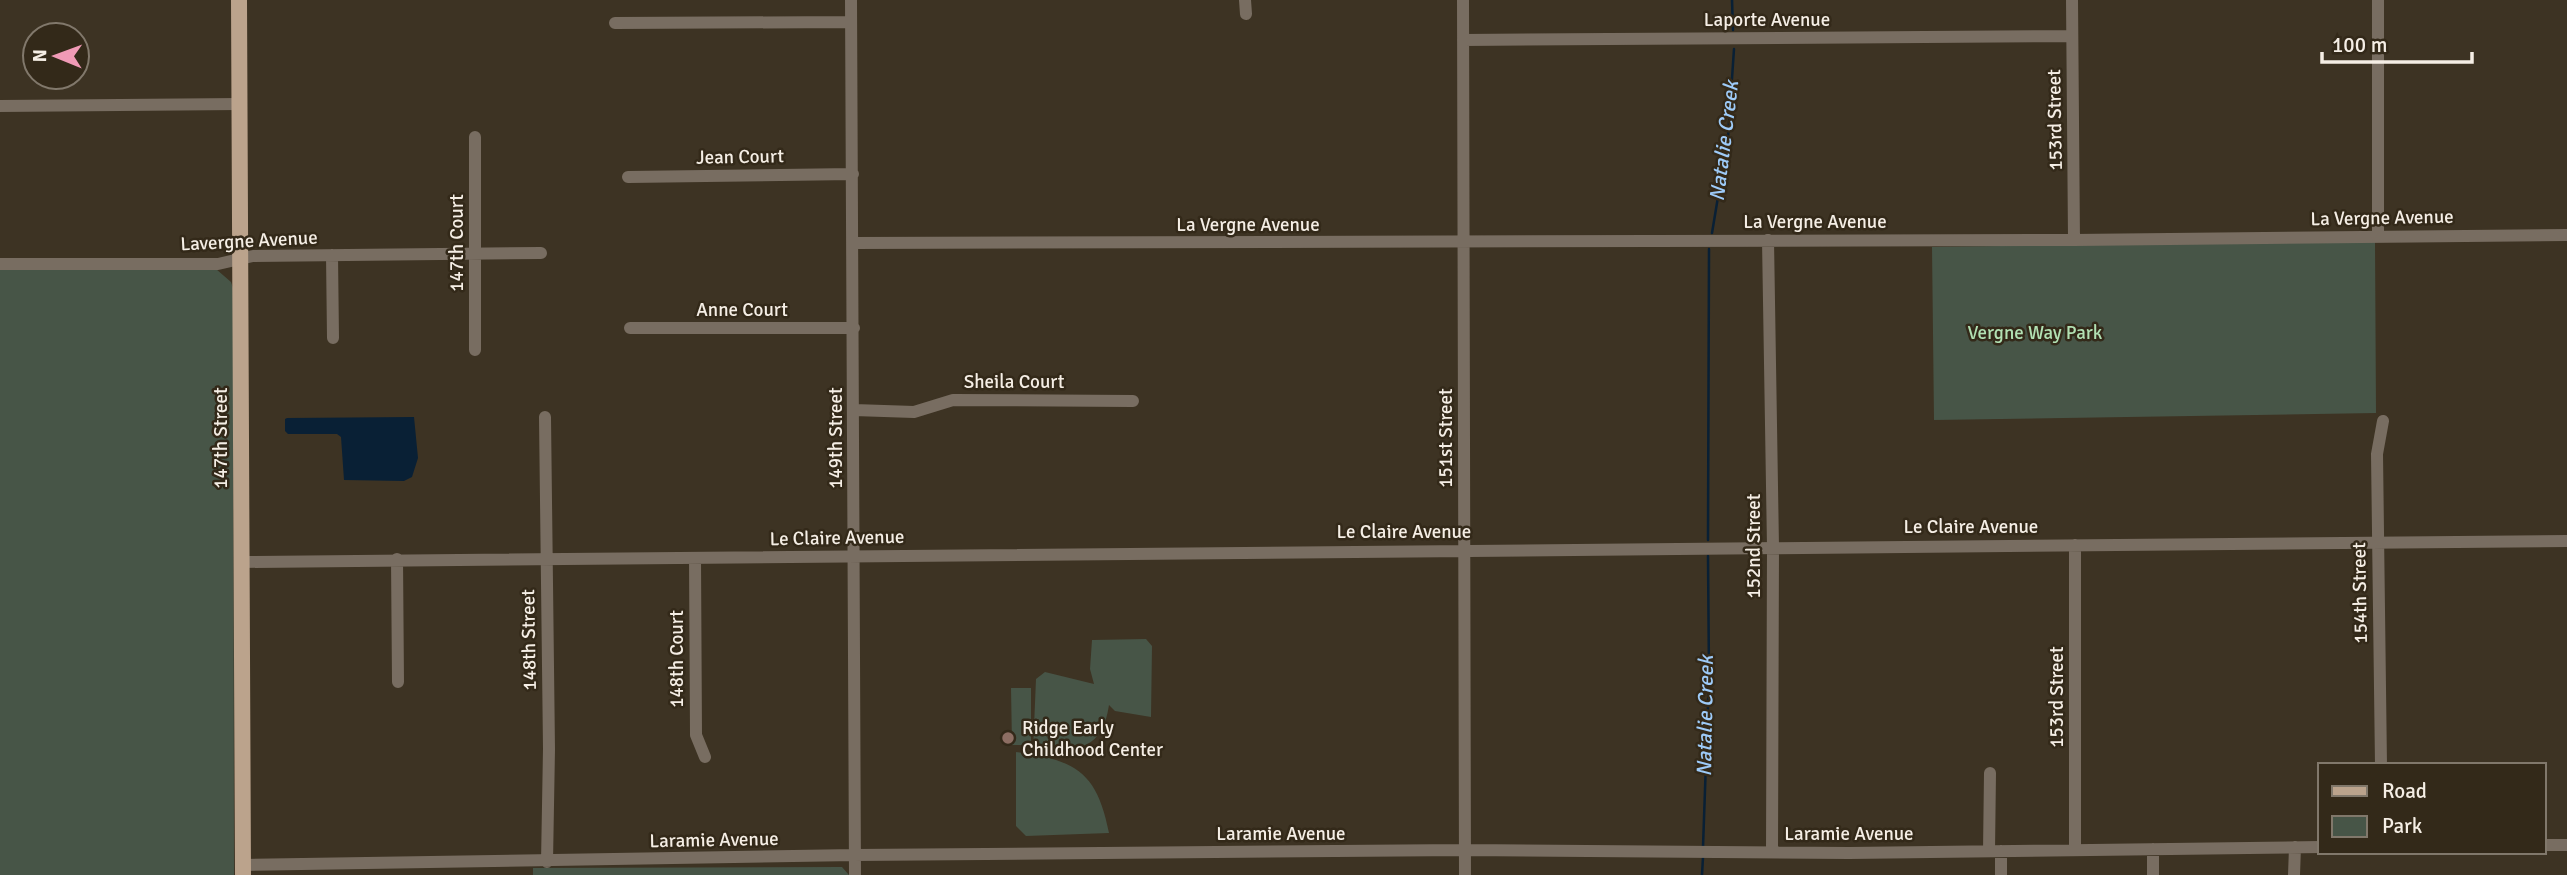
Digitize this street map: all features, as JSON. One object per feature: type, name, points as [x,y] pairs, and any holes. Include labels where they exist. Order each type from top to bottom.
[{"type":"main road","name":"147th Street","points":[[239,0],[243,870]]},
{"type":"street","name":"149th Street","points":[[851,0],[855,875]]},
{"type":"street","name":"151st Street","points":[[1463,0],[1465,875]]},
{"type":"street","name":"153rd Street","points":[[2072,0],[2074,240]]},
{"type":"street","points":[[2378,0],[2378,236]]},
{"type":"street","points":[[615,23],[851,22]]},
{"type":"street","name":"Laporte Avenue","points":[[1463,40],[2072,36]]},
{"type":"street","points":[[0,106],[240,104]]},
{"type":"street","name":"147th Court","points":[[475,137],[475,350]]},
{"type":"street","name":"Jean Court","points":[[628,177],[853,174]]},
{"type":"street","name":"La Vergne Avenue","points":[[853,243],[1463,243],[2567,235]]},
{"type":"street","name":"152nd Street","points":[[1768,240],[1773,547],[1772,852]]},
{"type":"street","name":"Lavergne Avenue","points":[[0,264],[219,264],[253,256],[541,253]]},
{"type":"street","points":[[332,255],[333,338]]},
{"type":"street","name":"Anne Court","points":[[630,328],[853,328]]},
{"type":"street","name":"Sheila Court","points":[[854,410],[914,412],[953,400],[1133,401]]},
{"type":"street","name":"148th Street","points":[[545,417],[549,749],[547,862]]},
{"type":"street","name":"154th Street","points":[[2381,763],[2377,454],[2383,421]]},
{"type":"street","name":"Le Claire Avenue","points":[[242,562],[2567,541]]},
{"type":"street","name":"153rd Street","points":[[2075,545],[2075,849]]},
{"type":"street","name":"148th Court","points":[[695,558],[695,735],[705,757]]},
{"type":"street","points":[[397,559],[398,682]]},
{"type":"street","points":[[1990,773],[1995,851],[2001,875]]},
{"type":"street","points":[[2546,845],[2567,845]]},
{"type":"street","points":[[2294,875],[2295,847]]},
{"type":"street","name":"Laramie Avenue","points":[[243,870],[855,855],[1465,850],[1995,851],[2318,847]]},
{"type":"street","points":[[2153,849],[2153,875]]},
{"type":"green space","name":"Vergne Way Park","points":[[2375,240],[2376,413],[1934,420],[1932,247]]},
{"type":"green space","points":[[0,268],[216,269],[231,282],[234,875],[0,875]]},
{"type":"green space","points":[[1146,639],[1152,646],[1151,717],[1115,711],[1109,705],[1105,721],[1093,741],[1061,751],[1033,751],[1036,679],[1045,672],[1094,684],[1090,669],[1092,640]]},
{"type":"green space","points":[[1011,688],[1031,688],[1031,745],[1012,745]]},
{"type":"green space","points":[[1016,752],[1054,759],[1080,773],[1098,796],[1109,833],[1026,836],[1016,826]]},
{"type":"green space","points":[[842,867],[849,875],[533,875],[533,868]]},
{"type":"water","points":[[414,417],[418,458],[412,477],[404,481],[344,480],[341,437],[337,434],[288,434],[285,431],[287,418]]},
{"type":"waterway","name":"Natalie Creek","points":[[1732,0],[1733,30]]},
{"type":"waterway","name":"Natalie Creek","points":[[1712,233],[1728,137],[1734,49]]},
{"type":"waterway","name":"Natalie Creek","points":[[1708,540],[1709,249]]},
{"type":"waterway","name":"Natalie Creek","points":[[1703,847],[1709,676],[1708,556]]},
{"type":"waterway","name":"Natalie Creek","points":[[1702,875],[1703,857]]},
{"type":"place","name":"Ridge Early Childhood Center","points":[[1008,738]]}]
